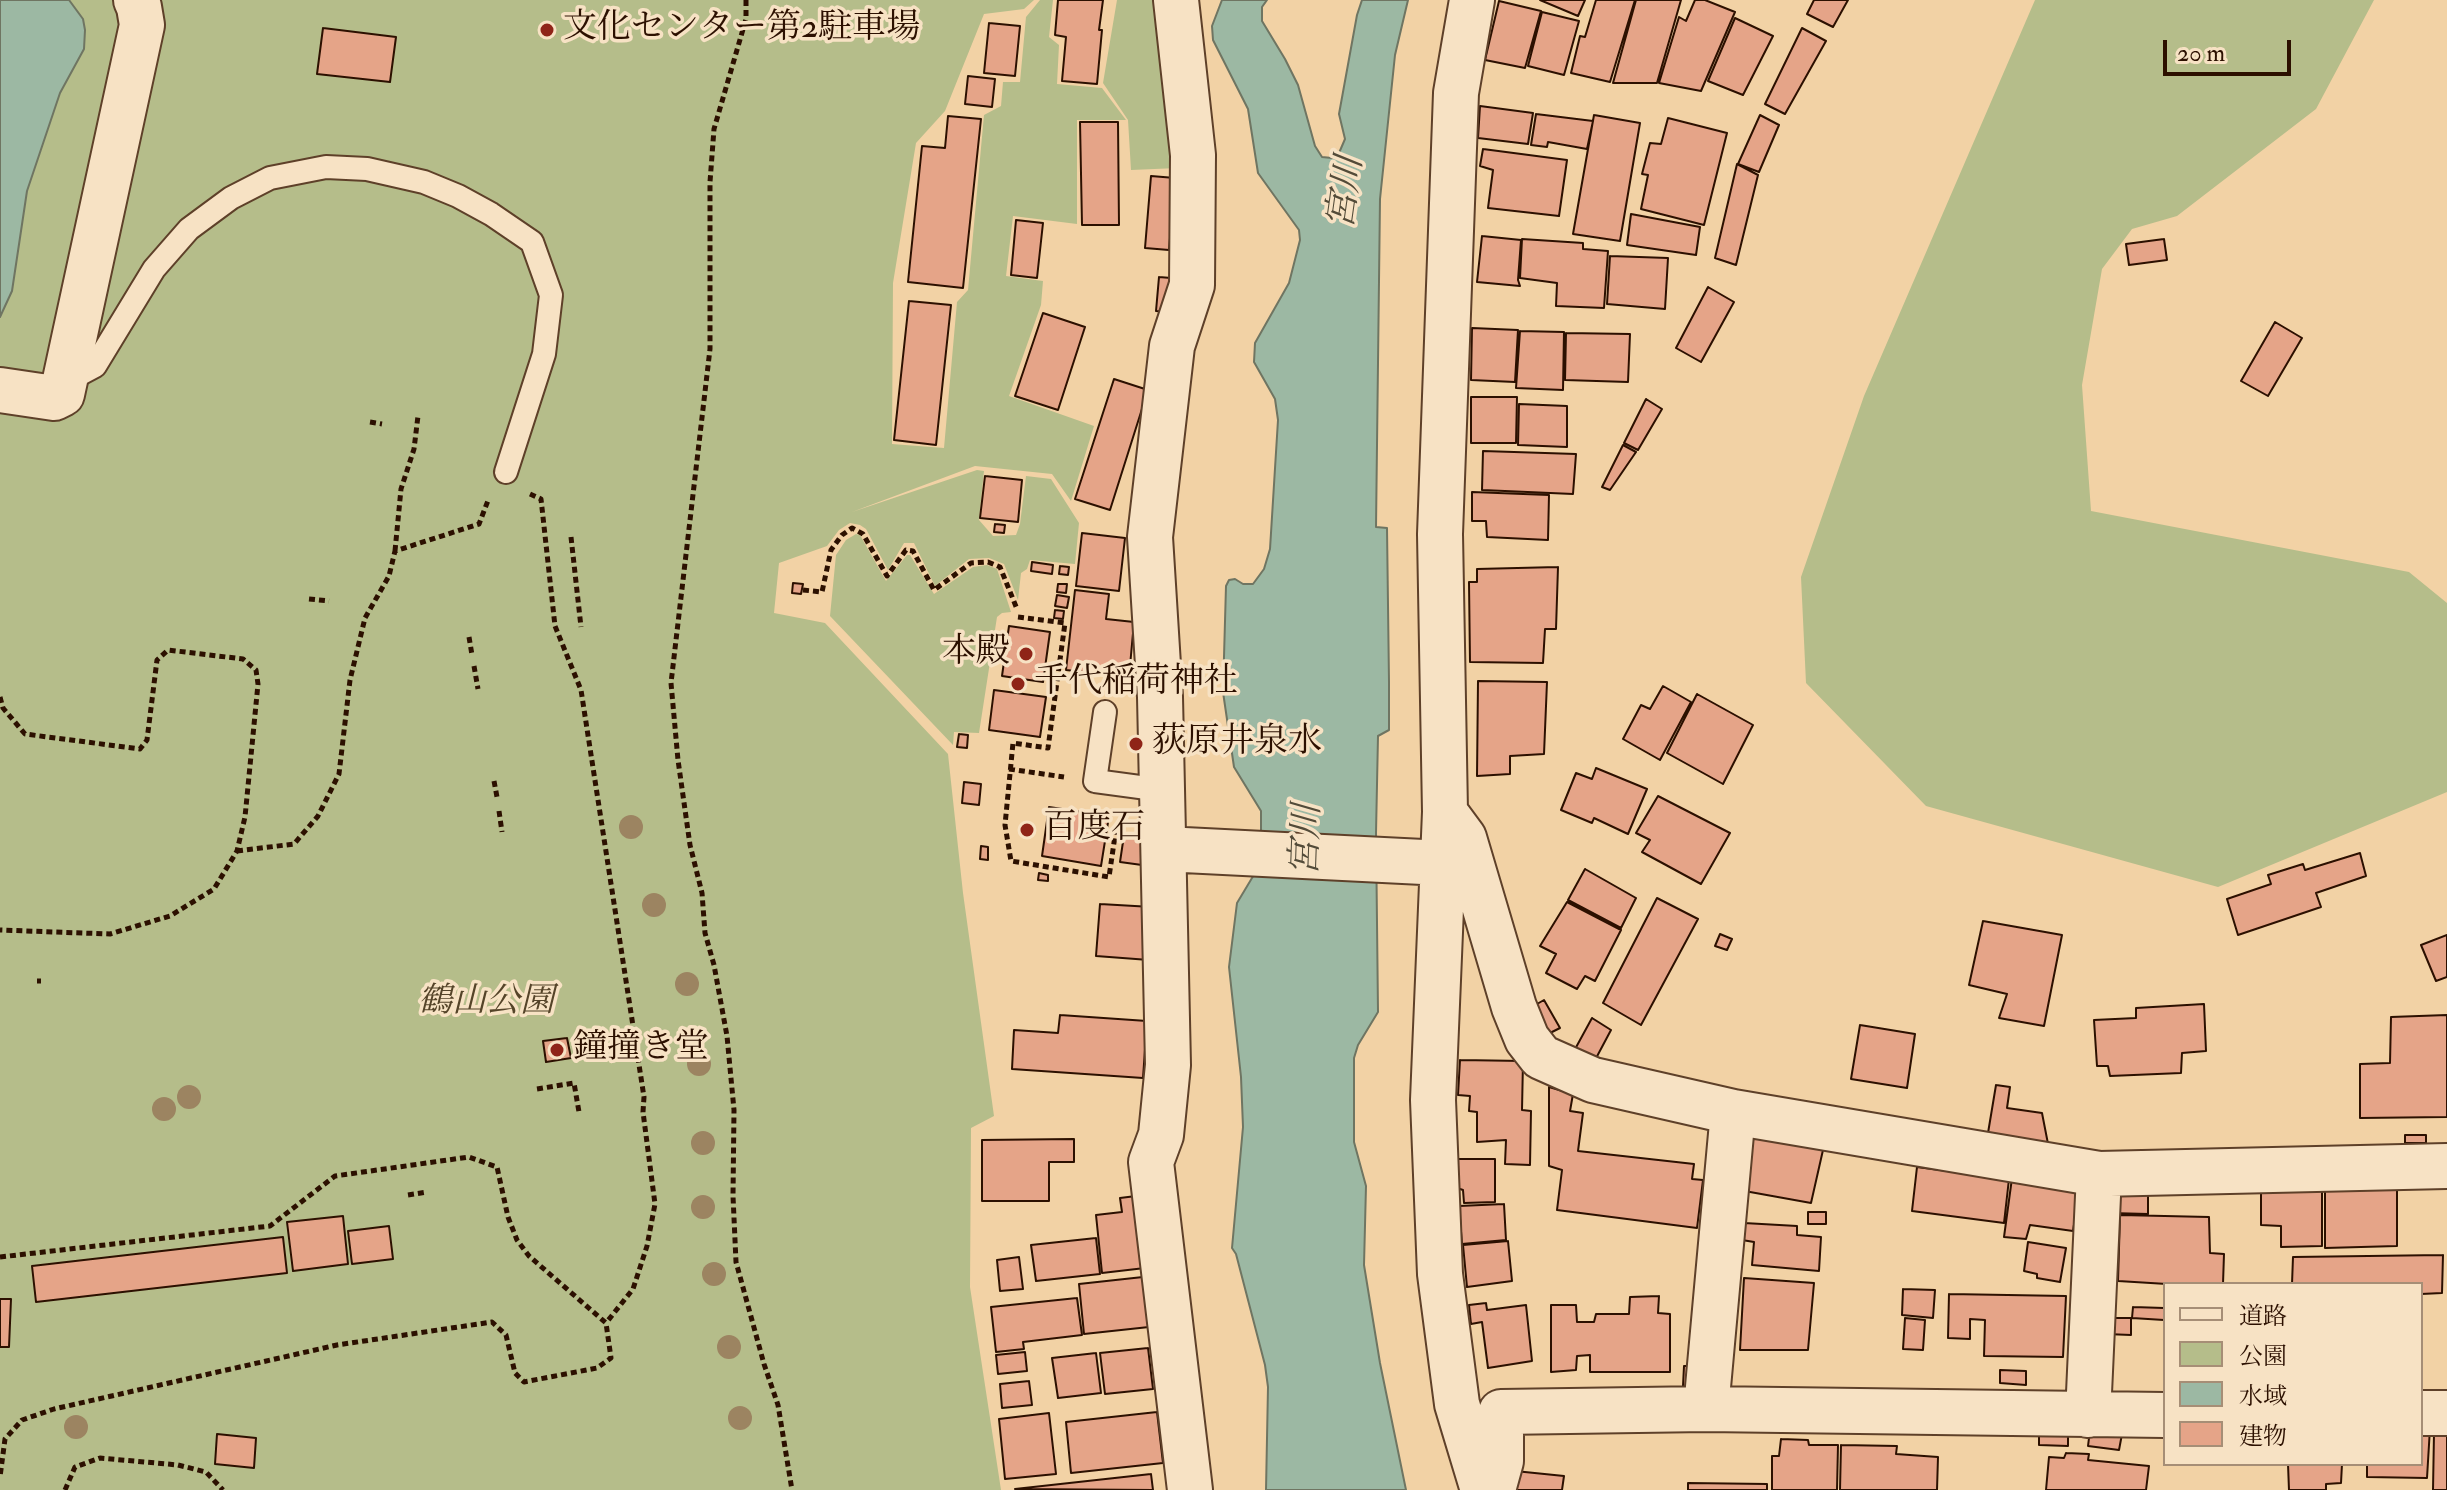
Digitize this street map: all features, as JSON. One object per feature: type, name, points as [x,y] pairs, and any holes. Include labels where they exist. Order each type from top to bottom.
[{"type":"street","points":[[0,390],[54,398],[62,394],[142,25],[136,0]]},
{"type":"street","points":[[1176,0],[1193,155],[1192,285],[1172,346],[1150,537],[1160,697],[1142,787],[1167,849],[1168,1065],[1161,1135],[1151,1162],[1190,1490]]},
{"type":"street","points":[[1472,0],[1456,93],[1440,534],[1445,812],[1437,863],[1433,1100],[1440,1274],[1457,1404],[1483,1490]]},
{"type":"street","points":[[1445,812],[1464,838],[1514,1007],[1527,1039],[1541,1057],[1593,1080],[1733,1112],[2099,1174],[2447,1166]]},
{"type":"street","points":[[1167,849],[1437,863]]},
{"type":"street","points":[[1706,1409],[1733,1112]]},
{"type":"street","points":[[2088,1415],[2099,1174]]},
{"type":"street","points":[[1493,1490],[1501,1461],[1501,1412],[1706,1409],[2163,1415]]},
{"type":"street","points":[[2423,1413],[2447,1413]]},
{"type":"lane","points":[[65,382],[95,366],[154,269],[189,229],[231,198],[270,178],[326,167],[367,169],[424,182],[458,196],[532,242],[551,295],[544,354],[506,472]]},
{"type":"lane","points":[[1105,712],[1095,781],[1142,787]]},
{"type":"path","points":[[746,0],[746,19],[714,129],[710,182],[710,349],[671,683],[690,845],[702,893],[705,933],[727,1036],[734,1110],[736,1262],[778,1405],[792,1490]]},
{"type":"path","points":[[237,851],[294,844],[318,816],[339,774],[350,680],[365,618],[389,576],[395,551],[401,489],[414,449],[418,416]]},
{"type":"path","points":[[370,422],[382,424]]},
{"type":"path","points":[[395,551],[479,524],[488,499],[495,494]]},
{"type":"path","points":[[521,494],[534,494],[541,499],[555,626],[581,690],[644,1097],[643,1112],[655,1204],[647,1246],[633,1289],[606,1323]]},
{"type":"path","points":[[803,590],[822,592],[831,550],[842,535],[852,528],[863,534],[887,576],[906,550],[913,551],[934,590],[971,563],[988,562],[1000,567],[1017,613],[1065,623],[1048,748],[1013,743],[1005,825],[1011,861],[1109,877],[1142,787]]},
{"type":"path","points":[[571,537],[581,627]]},
{"type":"path","points":[[309,599],[329,601]]},
{"type":"path","points":[[469,637],[472,655]]},
{"type":"path","points":[[0,697],[3,708],[25,734],[140,749],[147,740],[157,660],[168,650],[243,659],[256,670],[258,684],[245,817],[237,851],[214,889],[170,916],[110,934],[0,930]]},
{"type":"path","points":[[474,666],[478,689]]},
{"type":"path","points":[[1009,769],[1055,775]]},
{"type":"path","points":[[494,781],[497,797]]},
{"type":"path","points":[[499,811],[502,832]]},
{"type":"path","points":[[537,1089],[574,1083],[579,1112]]},
{"type":"path","points":[[0,1257],[270,1226],[335,1176],[469,1157],[497,1167],[508,1217],[517,1240],[529,1256],[606,1323],[611,1358],[597,1368],[524,1382],[515,1373],[506,1335],[492,1322],[337,1345],[54,1409],[22,1420],[5,1439],[0,1477]]},
{"type":"path","points":[[408,1195],[427,1192]]},
{"type":"path","points":[[65,1490],[75,1467],[100,1458],[178,1465],[206,1472],[223,1490]]},
{"type":"green space","name":"鶴山公園","points":[[0,0],[1034,0],[1024,9],[984,14],[945,111],[916,143],[893,283],[892,444],[944,448],[957,302],[968,290],[984,115],[1001,106],[1003,82],[1020,82],[1026,17],[1040,0],[1053,0],[1049,37],[1059,45],[1057,84],[1102,88],[1126,120],[1077,120],[1077,224],[1013,216],[1006,276],[1043,281],[1041,305],[1009,396],[1094,426],[1071,501],[1052,474],[975,466],[852,512],[977,470],[984,471],[979,520],[993,536],[1016,535],[1026,476],[1051,479],[1079,523],[1075,564],[1030,560],[1027,569],[1021,573],[1018,600],[1004,564],[989,558],[969,559],[935,586],[914,543],[904,543],[888,570],[866,529],[850,523],[839,530],[827,546],[779,563],[774,613],[825,623],[948,754],[963,893],[994,1116],[971,1128],[970,1287],[1001,1490],[0,1490]]},
{"type":"green space","points":[[1117,0],[1160,0],[1178,168],[1131,170],[1128,120],[1103,83]]},
{"type":"green space","points":[[2035,0],[2374,0],[2316,109],[2177,216],[2132,229],[2102,269],[2082,385],[2091,511],[2409,572],[2447,603],[2447,792],[2218,887],[1926,806],[1806,683],[1801,577],[1864,396]]},
{"type":"green space","points":[[860,535],[886,581],[910,555],[934,594],[973,567],[987,565],[997,569],[1011,612],[997,617],[979,733],[954,732],[953,745],[830,616],[836,555],[846,540]]},
{"type":"water","points":[[0,0],[69,0],[83,19],[85,30],[84,49],[60,93],[27,191],[12,291],[0,317]]},
{"type":"water","name":"宮川","points":[[1222,0],[1267,0],[1262,7],[1262,21],[1298,85],[1315,146],[1322,157],[1332,158],[1339,153],[1345,139],[1339,114],[1362,0],[1408,0],[1395,55],[1380,199],[1376,527],[1387,528],[1389,730],[1378,736],[1378,1012],[1358,1045],[1354,1058],[1354,1142],[1366,1186],[1364,1265],[1406,1490],[1266,1490],[1268,1387],[1265,1365],[1232,1248],[1243,1127],[1229,967],[1237,903],[1261,863],[1261,811],[1234,767],[1223,692],[1226,586],[1229,580],[1235,579],[1243,584],[1253,584],[1264,569],[1270,549],[1278,420],[1275,399],[1254,362],[1255,343],[1289,283],[1300,240],[1299,230],[1258,173],[1248,109],[1213,40],[1212,26]]},
{"type":"building","points":[[1058,0],[1103,0],[1097,84],[1062,81],[1066,37],[1055,35]]},
{"type":"building","points":[[1540,0],[1585,0],[1578,16]]},
{"type":"building","points":[[1596,0],[1635,0],[1610,82],[1571,73],[1580,36],[1585,37]]},
{"type":"building","points":[[1636,0],[1681,0],[1657,83],[1613,83]]},
{"type":"building","points":[[1695,0],[1705,0],[1735,12],[1701,91],[1659,83],[1679,17],[1686,21]]},
{"type":"building","points":[[1814,0],[1848,0],[1833,27],[1807,14]]},
{"type":"building","points":[[1499,1],[1541,11],[1525,68],[1485,60]]},
{"type":"building","points":[[1542,12],[1579,21],[1564,75],[1528,66]]},
{"type":"building","points":[[1735,18],[1773,36],[1743,95],[1708,81]]},
{"type":"building","points":[[989,23],[1020,26],[1015,76],[984,73]]},
{"type":"building","points":[[323,28],[396,37],[390,82],[317,74]]},
{"type":"building","points":[[1802,28],[1826,41],[1785,114],[1765,104]]},
{"type":"building","points":[[968,76],[995,79],[992,107],[965,104]]},
{"type":"building","points":[[1480,106],[1533,113],[1528,144],[1478,138]]},
{"type":"building","points":[[1536,114],[1593,121],[1587,149],[1548,142],[1547,147],[1531,145]]},
{"type":"building","points":[[1594,115],[1640,123],[1620,241],[1573,234]]},
{"type":"building","points":[[1760,115],[1779,125],[1759,172],[1738,164]]},
{"type":"building","points":[[948,116],[981,119],[963,288],[908,282],[922,146],[945,148]]},
{"type":"building","points":[[1668,118],[1727,133],[1704,225],[1641,209],[1648,175],[1642,174],[1650,143],[1661,144]]},
{"type":"building","points":[[1080,122],[1118,122],[1119,225],[1082,225]]},
{"type":"building","points":[[1483,149],[1567,160],[1559,216],[1488,208],[1493,170],[1480,166]]},
{"type":"building","points":[[1737,164],[1758,175],[1736,265],[1715,258]]},
{"type":"building","points":[[1151,176],[1175,178],[1169,250],[1145,248]]},
{"type":"building","points":[[1631,214],[1700,227],[1696,255],[1627,245]]},
{"type":"building","points":[[1016,220],[1043,223],[1037,278],[1011,275]]},
{"type":"building","points":[[1482,236],[1521,240],[1520,286],[1477,282]]},
{"type":"building","points":[[1522,239],[1583,243],[1583,249],[1608,251],[1604,308],[1556,306],[1557,283],[1520,278]]},
{"type":"building","points":[[2164,239],[2167,260],[2129,265],[2126,244]]},
{"type":"building","points":[[1610,256],[1668,258],[1665,309],[1607,304]]},
{"type":"building","points":[[1159,277],[1171,278],[1168,312],[1156,311]]},
{"type":"building","points":[[1708,287],[1734,302],[1701,362],[1676,348]]},
{"type":"building","points":[[909,301],[951,305],[936,445],[894,440]]},
{"type":"building","points":[[1043,313],[1085,327],[1058,410],[1015,396]]},
{"type":"building","points":[[2275,322],[2302,338],[2268,396],[2241,381]]},
{"type":"building","points":[[1472,328],[1518,330],[1515,382],[1471,380]]},
{"type":"building","points":[[1520,331],[1564,332],[1563,390],[1516,388]]},
{"type":"building","points":[[1566,333],[1630,334],[1628,382],[1565,380]]},
{"type":"building","points":[[1114,379],[1148,390],[1110,510],[1075,499]]},
{"type":"building","points":[[1471,397],[1517,397],[1516,443],[1471,443]]},
{"type":"building","points":[[1646,399],[1662,409],[1638,450],[1624,443]]},
{"type":"building","points":[[1519,404],[1567,406],[1567,447],[1518,445]]},
{"type":"building","points":[[1623,445],[1636,452],[1610,490],[1602,487]]},
{"type":"building","points":[[1483,451],[1576,454],[1573,494],[1482,490]]},
{"type":"building","points":[[985,476],[1022,480],[1018,522],[980,518]]},
{"type":"building","points":[[1472,492],[1549,495],[1548,540],[1487,537],[1486,521],[1472,521]]},
{"type":"building","points":[[995,524],[1005,525],[1004,533],[994,532]]},
{"type":"building","points":[[1082,533],[1125,538],[1119,591],[1076,586]]},
{"type":"building","points":[[1032,562],[1053,565],[1052,574],[1031,571]]},
{"type":"building","points":[[1060,566],[1069,567],[1068,575],[1059,574]]},
{"type":"building","points":[[1558,567],[1556,629],[1545,629],[1543,663],[1470,662],[1469,582],[1477,582],[1477,569]]},
{"type":"building","points":[[793,583],[803,584],[801,594],[792,593]]},
{"type":"building","points":[[1058,584],[1067,584],[1066,593],[1057,592]]},
{"type":"building","points":[[1075,590],[1109,594],[1106,619],[1134,622],[1129,677],[1066,670]]},
{"type":"building","points":[[1057,595],[1069,597],[1067,608],[1055,606]]},
{"type":"building","points":[[1055,610],[1064,611],[1063,619],[1054,618]]},
{"type":"building","name":"本殿","points":[[1009,626],[1050,632],[1043,682],[1002,676]]},
{"type":"building","points":[[1478,681],[1547,682],[1544,754],[1510,756],[1510,774],[1477,776]]},
{"type":"building","points":[[1663,686],[1691,702],[1660,760],[1623,739],[1641,705],[1650,709]]},
{"type":"building","points":[[994,690],[1046,697],[1040,737],[989,730]]},
{"type":"building","points":[[1697,694],[1753,725],[1723,784],[1667,753]]},
{"type":"building","points":[[959,734],[968,735],[967,748],[957,747]]},
{"type":"building","points":[[1596,768],[1647,789],[1628,834],[1594,818],[1592,823],[1561,810],[1576,773],[1592,779]]},
{"type":"building","points":[[964,782],[981,784],[979,805],[962,803]]},
{"type":"building","points":[[1658,796],[1730,833],[1701,884],[1642,852],[1650,840],[1636,833]]},
{"type":"building","points":[[1049,807],[1109,816],[1101,866],[1042,856]]},
{"type":"building","points":[[1124,835],[1145,837],[1142,865],[1120,862]]},
{"type":"building","points":[[981,846],[988,847],[988,860],[980,859]]},
{"type":"building","points":[[2360,853],[2366,876],[2316,893],[2321,907],[2238,935],[2227,899],[2271,884],[2268,875],[2303,864],[2305,870]]},
{"type":"building","points":[[1585,869],[1636,898],[1621,928],[1568,900]]},
{"type":"building","points":[[1039,873],[1048,875],[1048,881],[1038,880]]},
{"type":"building","points":[[1657,898],[1698,919],[1641,1025],[1603,1003]]},
{"type":"building","points":[[1567,902],[1621,930],[1595,981],[1585,976],[1577,989],[1546,973],[1556,954],[1540,946]]},
{"type":"building","points":[[1100,904],[1152,907],[1149,960],[1096,956]]},
{"type":"building","points":[[1983,921],[2062,935],[2044,1026],[1999,1018],[2007,994],[1969,985]]},
{"type":"building","points":[[1720,934],[1732,939],[1727,950],[1715,946]]},
{"type":"building","points":[[2447,935],[2447,977],[2436,981],[2421,945]]},
{"type":"building","points":[[1544,1000],[1560,1028],[1544,1036],[1530,1008]]},
{"type":"building","points":[[2204,1004],[2206,1051],[2182,1053],[2181,1073],[2110,1076],[2108,1066],[2097,1066],[2094,1020],[2136,1018],[2136,1008]]},
{"type":"building","points":[[1060,1015],[1147,1021],[1143,1078],[1012,1069],[1014,1030],[1058,1033]]},
{"type":"building","points":[[2447,1015],[2447,1117],[2360,1118],[2360,1064],[2390,1063],[2391,1017]]},
{"type":"building","points":[[1592,1018],[1611,1030],[1594,1062],[1574,1051]]},
{"type":"building","points":[[1860,1025],[1915,1034],[1907,1088],[1851,1079]]},
{"type":"building","name":"鐘撞き堂","points":[[567,1038],[571,1058],[546,1062],[543,1041]]},
{"type":"building","points":[[1460,1060],[1523,1061],[1522,1110],[1531,1111],[1530,1165],[1505,1164],[1506,1140],[1477,1142],[1477,1112],[1469,1111],[1470,1096],[1458,1095]]},
{"type":"building","points":[[1996,1085],[2010,1087],[2007,1108],[2042,1113],[2049,1149],[1987,1139]]},
{"type":"building","points":[[1549,1087],[1573,1094],[1570,1111],[1583,1113],[1578,1151],[1694,1164],[1692,1179],[1703,1180],[1697,1228],[1557,1210],[1562,1170],[1549,1166]]},
{"type":"building","points":[[1752,1134],[1823,1150],[1811,1203],[1739,1190]]},
{"type":"building","points":[[2405,1135],[2426,1135],[2426,1143],[2405,1143]]},
{"type":"building","points":[[1074,1139],[1074,1162],[1049,1162],[1049,1201],[982,1201],[982,1140]]},
{"type":"building","points":[[1458,1159],[1495,1159],[1495,1202],[1464,1203],[1463,1190],[1457,1188]]},
{"type":"building","points":[[1917,1167],[2009,1179],[2004,1223],[1912,1211]]},
{"type":"building","points":[[2012,1178],[2080,1186],[2073,1231],[2030,1225],[2026,1239],[2004,1237]]},
{"type":"building","points":[[2325,1181],[2397,1187],[2397,1246],[2325,1248]]},
{"type":"building","points":[[2322,1182],[2322,1246],[2281,1247],[2281,1226],[2261,1225],[2261,1188]]},
{"type":"building","points":[[2112,1185],[2148,1185],[2148,1214],[2110,1213]]},
{"type":"building","points":[[1136,1196],[1145,1268],[1102,1273],[1096,1215],[1122,1212],[1120,1198]]},
{"type":"building","points":[[1504,1204],[1506,1240],[1462,1244],[1459,1206]]},
{"type":"building","points":[[1808,1212],[1826,1212],[1826,1224],[1808,1224]]},
{"type":"building","points":[[2120,1215],[2209,1217],[2210,1253],[2224,1254],[2223,1282],[2118,1281]]},
{"type":"building","points":[[343,1216],[348,1264],[293,1271],[287,1222]]},
{"type":"building","points":[[1744,1223],[1797,1226],[1797,1235],[1821,1237],[1819,1271],[1752,1265],[1754,1242],[1742,1240]]},
{"type":"building","points":[[389,1226],[393,1259],[352,1264],[348,1231]]},
{"type":"building","points":[[283,1237],[287,1273],[36,1302],[32,1266]]},
{"type":"building","points":[[1096,1238],[1100,1274],[1036,1281],[1031,1245]]},
{"type":"building","points":[[1508,1241],[1512,1281],[1467,1287],[1463,1245]]},
{"type":"building","points":[[2028,1242],[2066,1248],[2060,1282],[2037,1278],[2037,1274],[2024,1271]]},
{"type":"building","points":[[2443,1255],[2442,1293],[2423,1294],[2423,1282],[2292,1282],[2293,1257]]},
{"type":"building","points":[[1019,1257],[1023,1289],[1000,1291],[997,1260]]},
{"type":"building","points":[[1143,1277],[1149,1327],[1084,1334],[1079,1284]]},
{"type":"building","points":[[1744,1278],[1814,1283],[1808,1350],[1740,1350]]},
{"type":"building","points":[[1903,1289],[1935,1290],[1933,1318],[1902,1315]]},
{"type":"building","points":[[1949,1294],[2066,1296],[2063,1357],[1984,1356],[1985,1320],[1970,1319],[1970,1339],[1948,1338]]},
{"type":"building","points":[[1659,1296],[1658,1313],[1670,1314],[1670,1372],[1590,1372],[1590,1355],[1577,1356],[1576,1370],[1551,1372],[1551,1305],[1576,1305],[1577,1322],[1594,1322],[1596,1314],[1629,1314],[1630,1297]]},
{"type":"building","points":[[1077,1298],[1082,1335],[1023,1342],[1024,1349],[996,1352],[991,1307]]},
{"type":"building","points":[[0,1299],[11,1299],[9,1347],[0,1347]]},
{"type":"building","points":[[1486,1303],[1487,1310],[1526,1305],[1532,1361],[1488,1368],[1482,1322],[1471,1324],[1469,1305]]},
{"type":"building","points":[[2133,1307],[2163,1308],[2163,1320],[2132,1318]]},
{"type":"building","points":[[1905,1318],[1925,1320],[1923,1350],[1903,1349]]},
{"type":"building","points":[[2106,1318],[2131,1318],[2131,1335],[2106,1334]]},
{"type":"building","points":[[1148,1348],[1153,1389],[1105,1394],[1100,1353]]},
{"type":"building","points":[[1025,1352],[1027,1371],[998,1374],[996,1355]]},
{"type":"building","points":[[1096,1353],[1101,1393],[1058,1398],[1052,1358]]},
{"type":"building","points":[[1684,1366],[1699,1366],[1698,1386],[1683,1386]]},
{"type":"building","points":[[2000,1370],[2026,1371],[2026,1385],[2000,1383]]},
{"type":"building","points":[[1029,1381],[1032,1405],[1002,1408],[1000,1384]]},
{"type":"building","points":[[1157,1412],[1163,1463],[1071,1473],[1066,1422]]},
{"type":"building","points":[[1049,1413],[1056,1474],[1005,1479],[999,1419]]},
{"type":"building","points":[[2039,1428],[2068,1428],[2068,1446],[2039,1445]]},
{"type":"building","points":[[2423,1428],[2430,1428],[2427,1478],[2367,1477],[2367,1466],[2423,1466]]},
{"type":"building","points":[[2090,1430],[2122,1434],[2119,1450],[2088,1446]]},
{"type":"building","points":[[2434,1433],[2447,1433],[2447,1490],[2433,1490]]},
{"type":"building","points":[[217,1434],[256,1438],[254,1468],[215,1464]]},
{"type":"building","points":[[1781,1439],[1808,1440],[1809,1445],[1838,1445],[1837,1490],[1772,1490],[1772,1456],[1779,1456]]},
{"type":"building","points":[[1841,1445],[1897,1446],[1896,1454],[1938,1457],[1937,1490],[1840,1490]]},
{"type":"building","points":[[2066,1453],[2089,1454],[2088,1460],[2149,1466],[2146,1490],[2046,1490],[2049,1457],[2064,1458]]},
{"type":"building","points":[[2288,1466],[2342,1466],[2341,1483],[2326,1484],[2326,1490],[2289,1490]]},
{"type":"building","points":[[1515,1471],[1564,1476],[1562,1490],[1511,1490]]},
{"type":"building","points":[[1151,1474],[1153,1490],[1015,1489]]},
{"type":"building","points":[[1688,1483],[1767,1484],[1767,1490],[1688,1490]]},
{"type":"place","name":"文化センター第2駐車場","points":[[547,30]]},
{"type":"place","name":"本殿","points":[[1026,654]]},
{"type":"place","name":"千代稲荷神社","points":[[1018,684]]},
{"type":"place","name":"荻原井泉水","points":[[1136,744]]},
{"type":"place","name":"百度石","points":[[1027,830]]},
{"type":"place","name":"鐘撞き堂","points":[[557,1050]]}]
